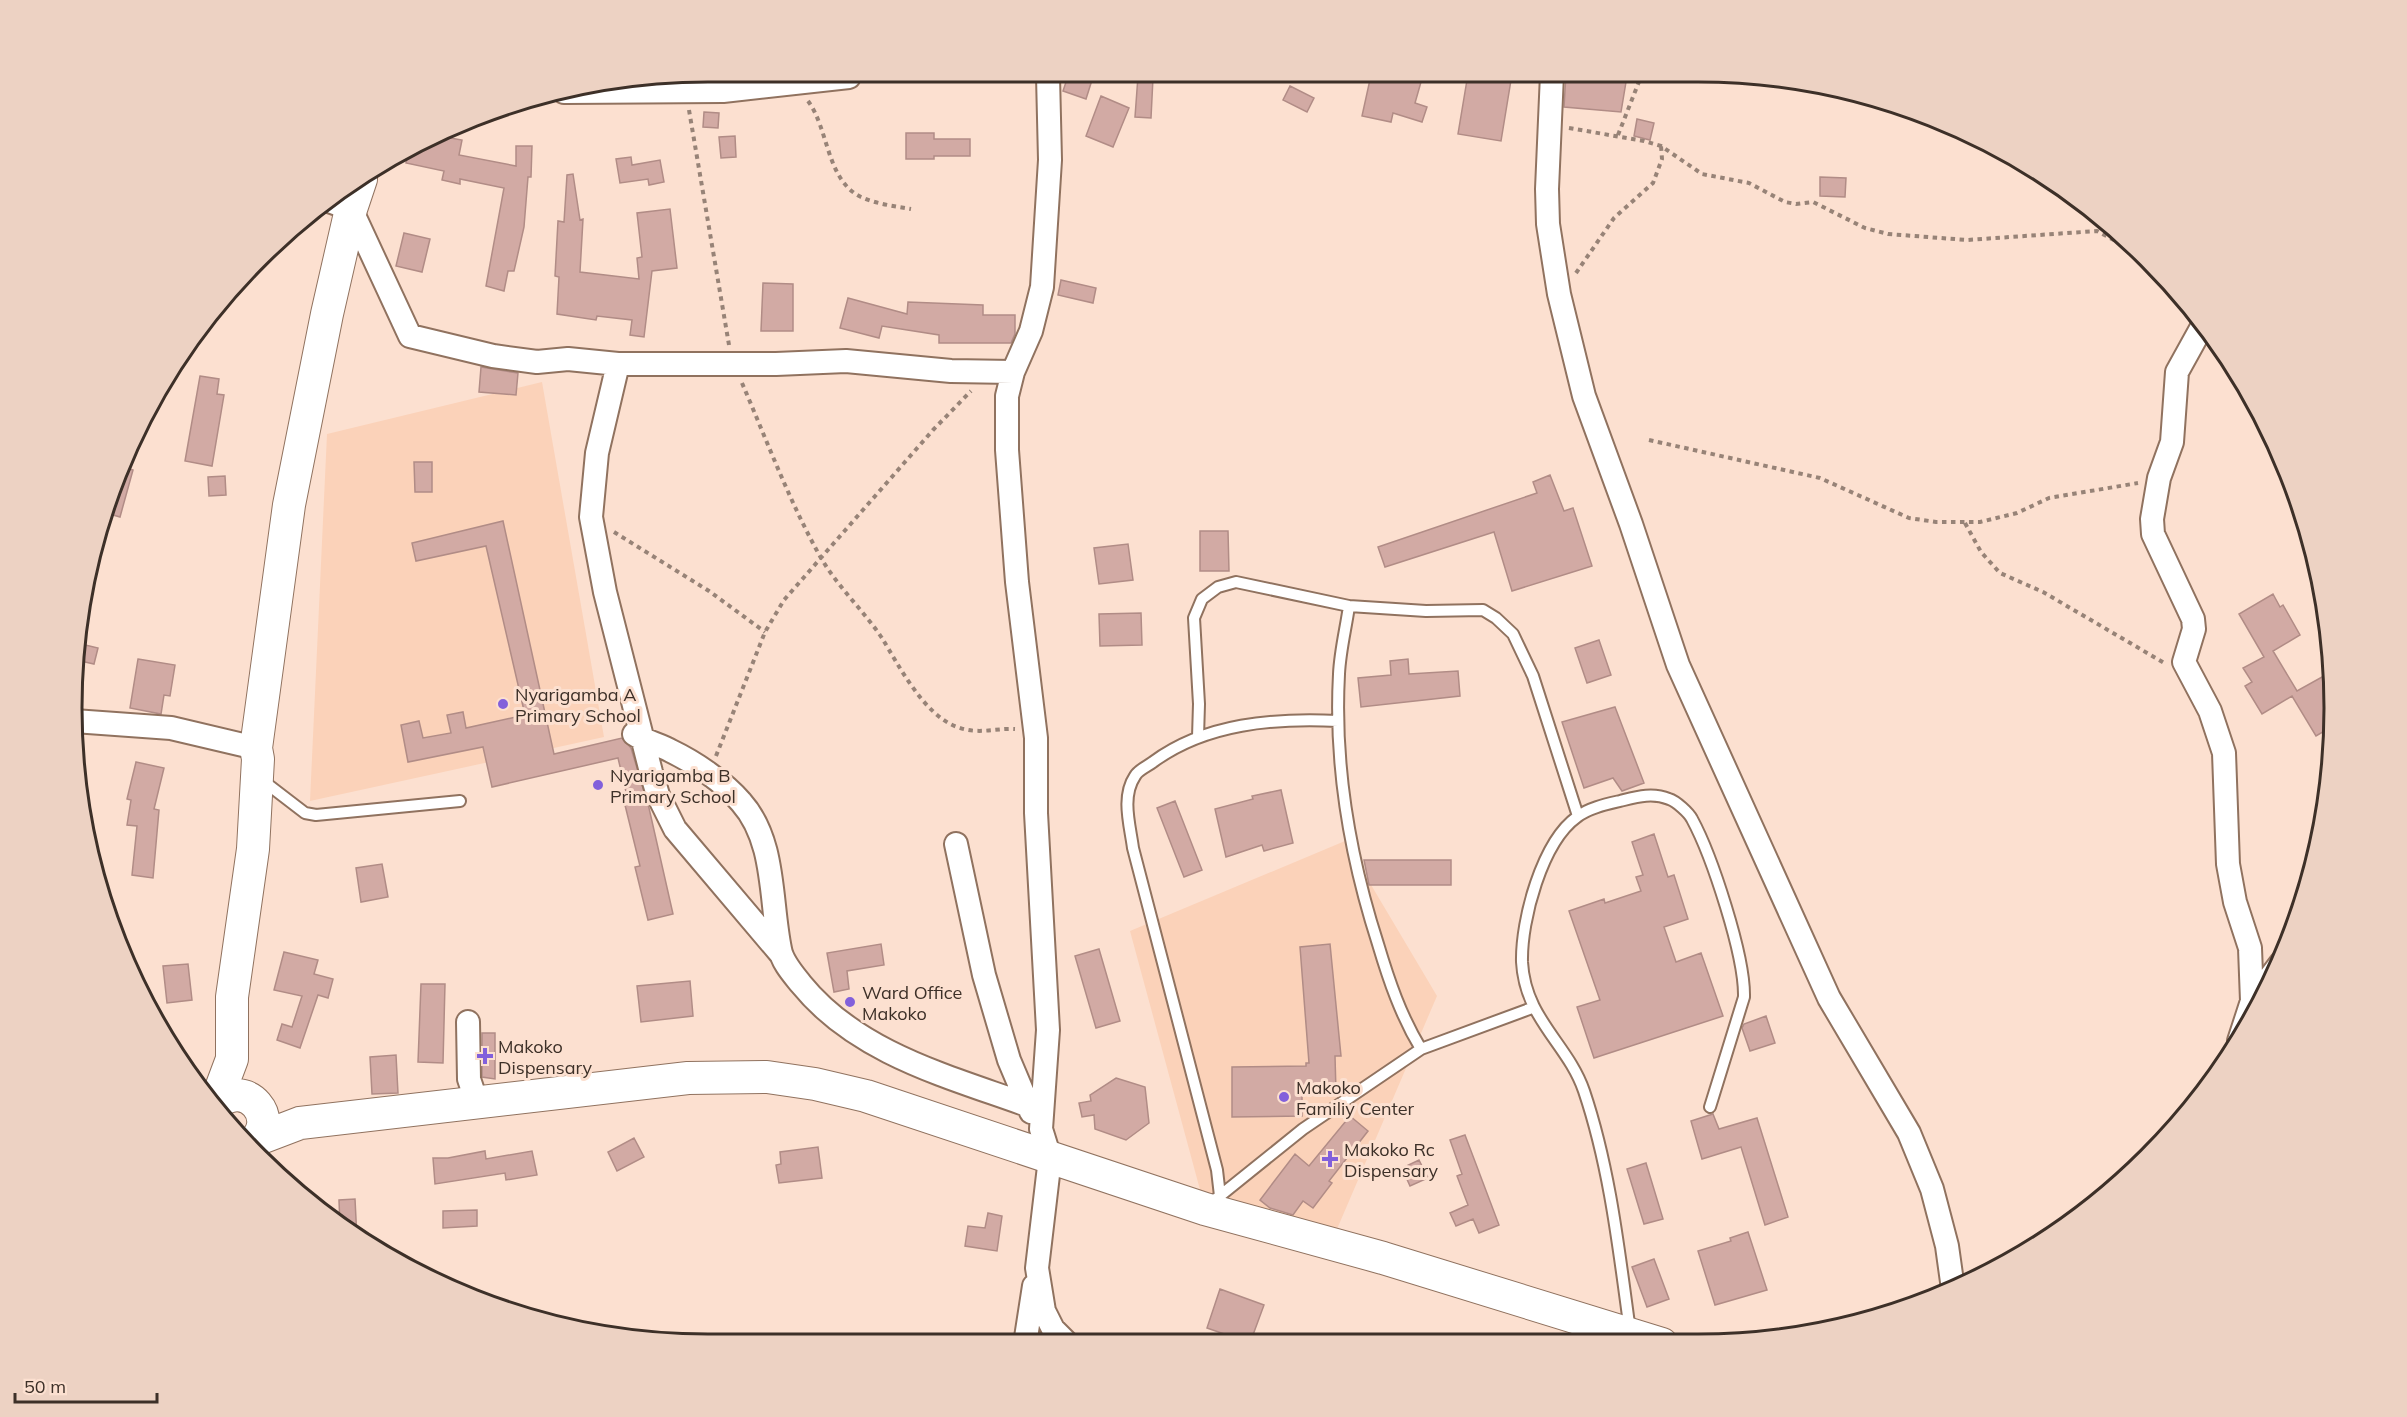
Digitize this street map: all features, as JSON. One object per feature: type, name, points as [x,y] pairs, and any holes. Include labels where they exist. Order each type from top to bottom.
[{"type":"street","points":[[644,86],[723,91],[776,83]]},
{"type":"street","points":[[1027,1334],[1037,1268],[1045,1143],[1048,1030],[1036,813],[1036,738],[1017,582],[1007,450],[1007,396],[1013,372],[1031,331],[1042,287],[1050,160],[1048,83]]},
{"type":"street","points":[[1551,83],[1548,212],[1559,294],[1584,396],[1631,524],[1678,665],[1829,998],[1909,1133],[1932,1188],[1947,1246],[1952,1281]]},
{"type":"street","points":[[339,205],[410,336],[493,356],[537,362],[568,359],[618,364],[846,361],[951,370],[1013,372]]},
{"type":"street","points":[[254,1123],[232,1059],[232,998],[253,849],[256,762],[289,505],[339,205]]},
{"type":"street","points":[[2199,332],[2177,372],[2172,442],[2159,478],[2152,519],[2153,534],[2193,619],[2194,629],[2184,662],[2210,711],[2224,753],[2228,864],[2235,902],[2250,948],[2252,1001]]},
{"type":"street","points":[[618,364],[597,453],[591,517],[637,736],[657,795],[675,829],[780,953],[814,999],[877,1045],[915,1066],[1027,1105]]},
{"type":"street","points":[[83,722],[171,728],[256,762]]},
{"type":"street","points":[[637,736],[672,751],[708,774],[741,801],[754,820],[764,843],[780,953]]},
{"type":"street","points":[[956,844],[984,975],[1009,1060],[1045,1143]]},
{"type":"street","points":[[468,1022],[469,1079],[477,1103]]},
{"type":"street","points":[[218,1097],[232,1059]]},
{"type":"street","points":[[221,1101],[228,1096],[254,1123],[300,1123],[688,1078],[767,1077],[815,1084],[1045,1143],[1212,1202],[1383,1258],[1633,1334]]},
{"type":"street","points":[[1037,1268],[1044,1311],[1058,1334]]},
{"type":"lane","points":[[1198,737],[1199,704],[1194,618],[1202,599],[1218,587],[1236,582],[1349,606],[1426,611],[1483,610],[1496,618],[1513,634],[1533,676],[1578,816]]},
{"type":"lane","points":[[1349,606],[1339,672],[1338,721],[1348,822],[1366,906],[1395,997],[1421,1049]]},
{"type":"lane","points":[[1212,1202],[1214,1159],[1133,848],[1127,803],[1135,775],[1162,755],[1198,737],[1273,721],[1338,721]]},
{"type":"lane","points":[[256,762],[305,813],[316,815],[460,801]]},
{"type":"lane","points":[[1630,1333],[1611,1207],[1589,1107],[1583,1088],[1532,1008],[1522,962],[1529,908],[1540,874],[1558,838],[1578,816],[1606,804],[1645,795],[1669,799],[1691,817],[1718,887],[1744,979],[1744,997],[1710,1107]]},
{"type":"lane","points":[[1212,1202],[1303,1129],[1421,1049],[1532,1008]]},
{"type":"path","points":[[798,83],[821,122],[838,174],[850,190],[872,201],[911,209]]},
{"type":"path","points":[[1618,135],[1638,83]]},
{"type":"path","points":[[686,90],[695,158],[734,364],[782,476],[821,558],[881,637],[916,691],[934,710],[955,726],[963,729],[985,733],[1015,729],[1022,736]]},
{"type":"path","points":[[1550,124],[1618,135],[1661,146],[1702,174],[1749,183],[1785,202],[1796,204],[1813,202],[1865,228],[1888,234],[1966,240],[2097,231],[2113,240]]},
{"type":"path","points":[[1559,294],[1585,262],[1614,218],[1653,183],[1662,159],[1661,146]]},
{"type":"path","points":[[708,774],[765,632],[784,600],[806,572],[821,558],[933,430],[990,370]]},
{"type":"path","points":[[1649,440],[1820,478],[1909,518],[1965,523],[1980,522],[2017,513],[2049,498],[2159,478]]},
{"type":"path","points":[[591,517],[709,591],[765,632]]},
{"type":"path","points":[[1965,523],[1981,552],[2000,573],[2043,592],[2179,669],[2192,680]]},
{"type":"shaded area","points":[[542,382],[604,737],[310,801],[327,434]]},
{"type":"shaded area","name":"Makoko Familiy Center","points":[[1345,841],[1437,996],[1334,1236],[1202,1197],[1130,931]]},
{"type":"building","points":[[1066,83],[1091,83],[1086,99],[1063,91]]},
{"type":"building","points":[[1137,83],[1153,83],[1151,118],[1135,117]]},
{"type":"building","points":[[1369,83],[1421,83],[1415,103],[1427,107],[1422,122],[1393,113],[1391,122],[1362,116]]},
{"type":"building","points":[[1466,83],[1511,83],[1501,141],[1458,134]]},
{"type":"building","points":[[1565,83],[1626,83],[1621,112],[1564,107]]},
{"type":"building","points":[[1290,86],[1314,98],[1307,112],[1283,100]]},
{"type":"building","points":[[1101,96],[1129,108],[1113,147],[1086,136]]},
{"type":"building","points":[[704,112],[719,113],[718,128],[703,127]]},
{"type":"building","points":[[1637,119],[1654,123],[1650,140],[1634,136]]},
{"type":"building","points":[[906,133],[934,133],[934,139],[970,139],[970,156],[906,159]]},
{"type":"building","points":[[735,136],[736,157],[721,158],[719,137]]},
{"type":"building","points":[[451,138],[462,140],[459,155],[516,166],[516,146],[532,146],[531,177],[528,177],[524,227],[514,271],[508,271],[504,291],[486,286],[504,188],[460,179],[460,184],[442,180],[444,171],[406,163],[407,160]]},
{"type":"building","points":[[631,157],[632,165],[660,160],[664,182],[649,185],[648,179],[620,183],[616,159]]},
{"type":"building","points":[[573,174],[580,220],[583,219],[580,272],[639,279],[637,258],[642,257],[637,213],[670,209],[677,268],[652,271],[644,337],[630,335],[632,320],[597,316],[596,320],[557,314],[559,277],[555,276],[558,221],[564,222],[567,175]]},
{"type":"building","points":[[1820,177],[1846,178],[1845,197],[1820,196]]},
{"type":"building","points":[[404,233],[430,239],[422,272],[396,266]]},
{"type":"building","points":[[1061,280],[1096,288],[1093,303],[1058,295]]},
{"type":"building","points":[[763,283],[793,284],[793,331],[761,331]]},
{"type":"building","points":[[848,298],[907,314],[908,302],[983,305],[983,315],[1015,315],[1015,334],[1011,343],[939,343],[939,335],[882,326],[879,338],[840,328]]},
{"type":"building","points":[[481,367],[518,373],[516,395],[479,392]]},
{"type":"building","points":[[200,376],[219,379],[217,394],[224,395],[212,466],[185,461]]},
{"type":"building","points":[[414,462],[432,462],[432,492],[415,492]]},
{"type":"building","points":[[130,469],[133,470],[120,517],[113,515]]},
{"type":"building","points":[[1550,475],[1564,511],[1573,508],[1592,566],[1512,591],[1494,532],[1385,567],[1378,547],[1537,493],[1533,482]]},
{"type":"building","points":[[225,476],[226,495],[209,496],[208,477]]},
{"type":"building","points":[[503,521],[554,754],[622,738],[631,748],[649,808],[673,914],[648,920],[635,867],[640,866],[624,801],[628,800],[618,758],[492,787],[483,747],[408,762],[401,725],[419,721],[423,738],[451,733],[447,715],[463,712],[466,728],[525,715],[486,546],[416,561],[412,543]]},
{"type":"building","points":[[1200,531],[1228,531],[1229,571],[1200,571]]},
{"type":"building","points":[[1128,544],[1133,580],[1099,584],[1094,548]]},
{"type":"building","points":[[2273,594],[2280,607],[2283,605],[2300,635],[2273,651],[2297,691],[2323,676],[2323,732],[2316,736],[2292,696],[2262,714],[2245,686],[2252,682],[2243,668],[2264,657],[2239,614]]},
{"type":"building","points":[[1141,613],[1142,645],[1100,646],[1099,614]]},
{"type":"building","points":[[1599,640],[1611,675],[1587,683],[1575,648]]},
{"type":"building","points":[[86,645],[98,648],[94,664],[85,662]]},
{"type":"building","points":[[138,659],[175,665],[170,696],[164,695],[161,714],[130,708]]},
{"type":"building","points":[[1408,659],[1409,674],[1458,671],[1460,696],[1361,707],[1358,678],[1391,675],[1390,661]]},
{"type":"building","points":[[1615,707],[1644,783],[1622,791],[1613,778],[1584,788],[1562,722]]},
{"type":"building","points":[[136,762],[164,768],[154,809],[159,810],[153,878],[132,875],[137,826],[127,825],[131,800],[127,799]]},
{"type":"building","points":[[1281,790],[1293,843],[1264,851],[1262,845],[1226,857],[1215,809],[1253,799],[1252,796]]},
{"type":"building","points":[[1175,801],[1202,870],[1184,877],[1157,808]]},
{"type":"building","points":[[1654,834],[1668,877],[1674,875],[1688,919],[1664,927],[1676,962],[1701,953],[1723,1016],[1594,1058],[1577,1007],[1600,1000],[1569,911],[1604,899],[1605,903],[1641,891],[1636,877],[1643,875],[1632,842]]},
{"type":"building","points":[[1364,860],[1451,860],[1451,885],[1369,885]]},
{"type":"building","points":[[382,864],[388,897],[361,902],[356,868]]},
{"type":"building","points":[[881,944],[884,965],[847,971],[849,989],[834,992],[827,953]]},
{"type":"building","points":[[1330,944],[1341,1056],[1335,1056],[1336,1092],[1302,1093],[1302,1116],[1232,1117],[1232,1067],[1306,1066],[1306,1063],[1309,1063],[1300,947]]},
{"type":"building","points":[[1099,949],[1120,1021],[1096,1028],[1075,956]]},
{"type":"building","points":[[284,952],[318,960],[314,974],[333,979],[328,998],[318,995],[300,1048],[277,1040],[282,1024],[292,1027],[302,996],[274,990]]},
{"type":"building","points":[[188,964],[192,1000],[167,1003],[163,966]]},
{"type":"building","points":[[690,981],[693,1016],[641,1022],[637,986]]},
{"type":"building","points":[[421,984],[445,984],[443,1063],[418,1062]]},
{"type":"building","points":[[1766,1016],[1775,1043],[1750,1051],[1742,1028],[1744,1024]]},
{"type":"building","name":"Makoko Dispensary","points":[[482,1033],[495,1033],[495,1079],[482,1077]]},
{"type":"building","points":[[396,1055],[398,1093],[372,1094],[370,1057]]},
{"type":"building","points":[[1116,1078],[1145,1087],[1149,1123],[1126,1140],[1095,1129],[1094,1115],[1082,1117],[1079,1103],[1091,1101],[1090,1095]]},
{"type":"building","points":[[1713,1114],[1719,1129],[1757,1118],[1788,1217],[1765,1225],[1741,1147],[1702,1159],[1691,1121]]},
{"type":"building","points":[[1350,1116],[1368,1131],[1329,1181],[1332,1183],[1313,1208],[1303,1201],[1293,1215],[1270,1208],[1260,1200],[1295,1154],[1309,1166]]},
{"type":"building","points":[[1465,1135],[1499,1225],[1479,1233],[1473,1219],[1456,1226],[1450,1213],[1468,1205],[1457,1176],[1462,1174],[1450,1140]]},
{"type":"building","points":[[634,1138],[644,1157],[617,1171],[608,1152]]},
{"type":"building","points":[[818,1147],[822,1178],[779,1183],[776,1165],[781,1164],[780,1152]]},
{"type":"building","points":[[485,1151],[486,1159],[532,1151],[537,1175],[506,1180],[505,1173],[435,1184],[433,1158],[448,1158]]},
{"type":"building","points":[[1419,1160],[1428,1178],[1410,1186],[1402,1168]]},
{"type":"building","points":[[1646,1163],[1663,1219],[1644,1224],[1627,1169]]},
{"type":"building","points":[[355,1199],[356,1226],[340,1214],[339,1200]]},
{"type":"building","points":[[477,1210],[477,1226],[443,1228],[443,1211]]},
{"type":"building","points":[[988,1213],[1002,1216],[997,1251],[965,1246],[968,1226],[985,1228]]},
{"type":"building","points":[[1748,1232],[1767,1290],[1715,1305],[1698,1251],[1731,1241],[1730,1238]]},
{"type":"building","points":[[1654,1259],[1669,1299],[1647,1307],[1632,1267]]},
{"type":"building","points":[[1220,1289],[1264,1305],[1253,1334],[1224,1334],[1207,1328]]},
{"type":"place","name":"Nyarigamba A Primary School","points":[[503,704]]},
{"type":"place","name":"Nyarigamba B Primary School","points":[[598,785]]},
{"type":"place","name":"Ward Office Makoko","points":[[850,1002]]},
{"type":"place","name":"Makoko Dispensary","points":[[485,1056]]},
{"type":"place","name":"Makoko Familiy Center","points":[[1284,1097]]},
{"type":"place","name":"Makoko Rc Dispensary","points":[[1330,1159]]}]
